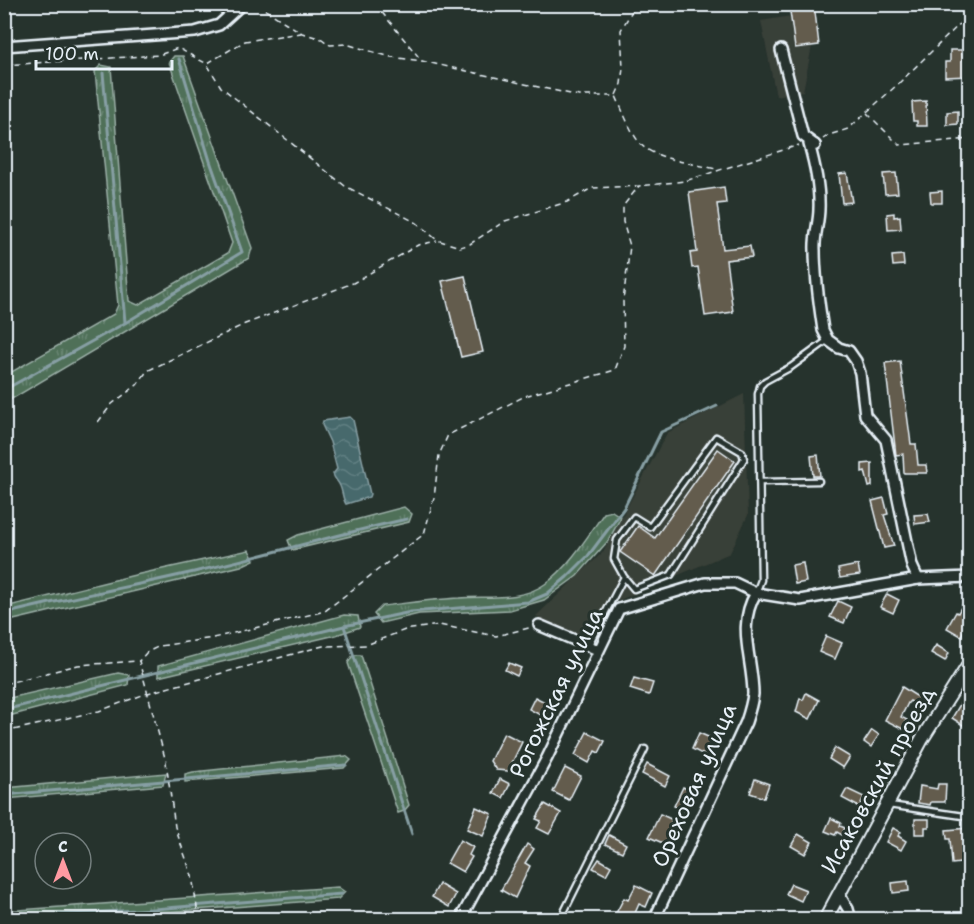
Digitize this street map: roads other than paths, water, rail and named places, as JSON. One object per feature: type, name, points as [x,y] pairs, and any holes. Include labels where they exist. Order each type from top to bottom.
[{"type":"street","points":[[4,46],[195,32],[219,25],[242,4]]},
{"type":"street","points":[[781,50],[803,136],[812,144],[820,211],[816,228],[815,250],[823,330],[828,340],[839,348],[849,351],[856,362],[860,373],[865,415],[886,440],[912,566],[918,579]]},
{"type":"street","name":"Рогожская улица","points":[[460,920],[547,758],[593,648],[619,609],[705,583],[735,583],[756,593],[800,600],[918,579],[969,577]]},
{"type":"street","name":"Ореховая улица","points":[[654,920],[748,716],[753,688],[745,630],[747,614],[756,593]]},
{"type":"street","points":[[539,625],[593,648]]},
{"type":"street","name":"Исаковский проезд","points":[[825,920],[922,739],[969,663]]},
{"type":"street","points":[[839,894],[848,909],[851,920]]},
{"type":"lane","points":[[756,593],[761,580],[758,394],[760,386],[828,340]]},
{"type":"lane","points":[[716,437],[742,452],[744,459],[671,575],[634,589],[624,577],[614,559],[617,540],[634,517],[650,527],[716,437]]},
{"type":"lane","points":[[760,482],[819,481]]},
{"type":"lane","points":[[593,648],[624,577]]},
{"type":"lane","points":[[560,920],[645,749]]},
{"type":"lane","points":[[888,805],[969,817]]},
{"type":"water","points":[[350,417],[353,420],[370,494],[369,497],[346,504],[333,474],[337,469],[330,442],[322,425],[323,421]]},
{"type":"waterway","points":[[4,390],[125,323],[242,252],[210,161],[179,59]]},
{"type":"waterway","points":[[103,73],[125,322]]},
{"type":"waterway","points":[[4,710],[344,626],[411,612],[528,602],[547,594],[588,556],[624,508],[661,432],[717,406]]},
{"type":"waterway","points":[[4,614],[202,570],[407,519]]},
{"type":"waterway","points":[[344,626],[412,834]]},
{"type":"waterway","points":[[4,795],[346,765]]},
{"type":"waterway","points":[[4,918],[342,894]]}]
